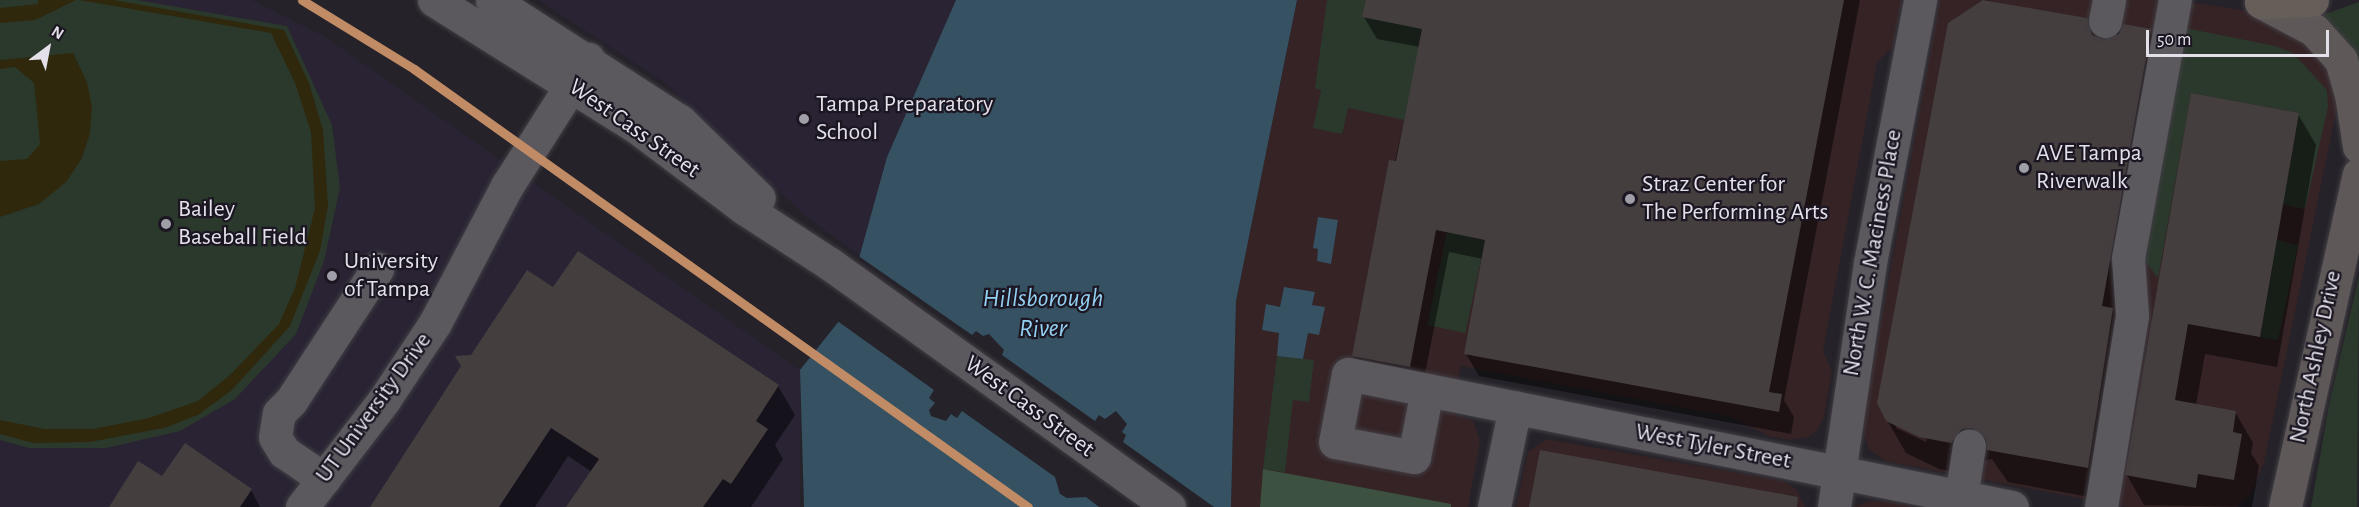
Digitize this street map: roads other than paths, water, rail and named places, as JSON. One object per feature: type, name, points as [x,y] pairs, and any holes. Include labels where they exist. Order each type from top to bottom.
[{"type":"highway","points":[[2255,1],[2312,0]]},
{"type":"main road","points":[[2255,1],[2314,30],[2341,60],[2351,94],[2359,146]]},
{"type":"main road","name":"North Ashley Drive","points":[[2285,507],[2359,174]]},
{"type":"street","name":"West Cass Street","points":[[434,0],[580,72]]},
{"type":"street","name":"West Cass Street","points":[[492,0],[580,72],[638,128],[744,208],[831,264],[1169,507]]},
{"type":"street","name":"North W. C. Maciness Place","points":[[1834,507],[1866,286],[1920,0]]},
{"type":"street","points":[[2101,507],[2132,315],[2128,258],[2175,0]]},
{"type":"street","name":"UT University Drive","points":[[302,507],[384,400],[435,324],[507,186],[580,72]]},
{"type":"street","points":[[324,479],[284,452],[275,437],[279,413],[291,401],[377,269]]},
{"type":"street","name":"West Tyler Street","points":[[1427,390],[1840,472],[1948,499],[2012,507]]},
{"type":"street","points":[[1494,507],[1515,406]]},
{"type":"street","points":[[1948,499],[1969,446]]},
{"type":"water","name":"Hillsborough River","points":[[956,0],[1297,0],[1236,301],[1231,507],[804,507],[800,370],[843,316],[887,157]]},
{"type":"water","points":[[1318,217],[1338,220],[1331,264],[1317,261],[1318,249],[1313,248]]},
{"type":"water","points":[[1284,287],[1315,292],[1312,305],[1325,307],[1319,335],[1308,333],[1303,359],[1277,356],[1279,333],[1262,330],[1266,304],[1280,307]]},
{"type":"place","name":"Tampa Preparatory School","points":[[804,119]]},
{"type":"place","name":"AVE Tampa Riverwalk","points":[[2024,168]]},
{"type":"place","name":"Straz Center for The Performing Arts","points":[[1630,199]]},
{"type":"place","name":"Bailey Baseball Field","points":[[166,224]]},
{"type":"place","name":"University of Tampa","points":[[332,276]]}]
